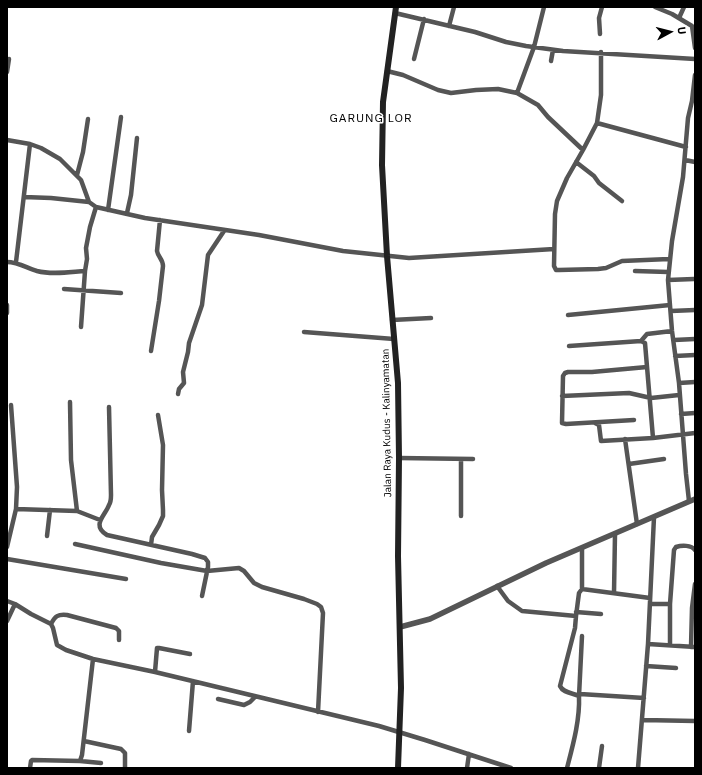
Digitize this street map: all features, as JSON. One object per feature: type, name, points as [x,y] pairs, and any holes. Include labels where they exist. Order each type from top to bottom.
[{"type":"main road","name":"Jalan Raya Kudus - Kalinyamatan","points":[[396,10],[382,113],[382,172],[387,256],[398,383],[398,556],[400,627],[400,733],[398,768]]},
{"type":"street","points":[[449,26],[454,7]]},
{"type":"street","points":[[517,93],[534,47],[544,7]]},
{"type":"street","points":[[600,34],[599,18],[602,7]]},
{"type":"street","points":[[655,7],[693,26],[695,48]]},
{"type":"street","points":[[679,18],[684,7]]},
{"type":"street","points":[[396,10],[506,42],[534,47],[553,50],[695,59]]},
{"type":"street","points":[[414,60],[424,19]]},
{"type":"street","points":[[552,61],[553,50]]},
{"type":"street","points":[[601,52],[601,95],[597,123],[567,178],[555,207],[554,266],[556,270],[598,269],[606,268],[622,261],[670,259]]},
{"type":"street","points":[[7,72],[9,58]]},
{"type":"street","points":[[387,71],[418,81],[438,90],[451,93],[498,89],[517,93],[538,105],[548,117],[583,150]]},
{"type":"street","points":[[400,627],[430,619],[497,586],[692,500],[682,434],[679,383],[672,331],[668,272],[686,160],[688,118],[695,75]]},
{"type":"street","points":[[108,210],[121,117]]},
{"type":"street","points":[[77,174],[83,152],[88,119]]},
{"type":"street","points":[[597,123],[686,147]]},
{"type":"street","points":[[127,214],[131,195],[137,138]]},
{"type":"street","points":[[7,140],[30,144],[41,148],[60,159],[77,174],[84,186],[88,202]]},
{"type":"street","points":[[16,262],[30,144]]},
{"type":"street","points":[[686,160],[695,162]]},
{"type":"street","points":[[576,162],[622,201]]},
{"type":"street","points":[[24,197],[88,202],[96,207],[108,210],[160,220],[387,256],[409,258],[554,249]]},
{"type":"street","points":[[82,327],[87,259],[86,248],[90,226],[96,207]]},
{"type":"street","points":[[151,351],[163,266],[162,260],[158,256],[157,251],[160,220]]},
{"type":"street","points":[[178,394],[179,389],[184,383],[183,372],[193,329],[202,305],[208,254],[224,230]]},
{"type":"street","points":[[7,262],[16,262],[40,271],[62,273],[85,271]]},
{"type":"street","points":[[635,271],[668,272]]},
{"type":"street","points":[[668,280],[694,279]]},
{"type":"street","points":[[64,289],[121,293]]},
{"type":"street","points":[[7,304],[7,313]]},
{"type":"street","points":[[568,315],[670,308],[695,310]]},
{"type":"street","points":[[392,320],[431,318]]},
{"type":"street","points":[[641,341],[646,334],[672,331]]},
{"type":"street","points":[[304,332],[394,339]]},
{"type":"street","points":[[674,340],[695,339]]},
{"type":"street","points":[[569,346],[641,341],[645,343],[651,398],[653,438]]},
{"type":"street","points":[[676,356],[695,355]]},
{"type":"street","points":[[634,420],[595,423],[562,423],[563,376],[568,372],[592,372],[647,367]]},
{"type":"street","points":[[679,383],[695,382]]},
{"type":"street","points":[[562,396],[629,393],[639,394],[651,398],[679,395]]},
{"type":"street","points":[[70,402],[71,460],[77,511]]},
{"type":"street","points":[[7,547],[16,509],[16,476],[11,405]]},
{"type":"street","points":[[109,407],[111,495],[110,505],[100,520],[100,529],[107,535],[205,558],[208,562],[202,596]]},
{"type":"street","points":[[681,414],[695,413]]},
{"type":"street","points":[[151,545],[152,537],[159,525],[163,510],[163,445],[158,415]]},
{"type":"street","points":[[595,423],[599,425],[600,441],[695,434]]},
{"type":"street","points":[[625,439],[637,524]]},
{"type":"street","points":[[399,458],[473,459]]},
{"type":"street","points":[[461,459],[461,516]]},
{"type":"street","points":[[629,464],[664,459]]},
{"type":"street","points":[[16,509],[77,511],[100,520]]},
{"type":"street","points":[[47,536],[50,510]]},
{"type":"street","points":[[638,768],[643,720],[651,601],[654,516]]},
{"type":"street","points":[[614,593],[615,534]]},
{"type":"street","points":[[75,544],[161,563],[207,571],[239,568],[244,571],[254,583],[262,588],[304,599],[321,607],[323,613],[318,712]]},
{"type":"street","points":[[670,645],[670,604],[676,547],[692,547],[695,550]]},
{"type":"street","points":[[582,548],[582,589],[578,593],[571,646],[560,686],[561,689],[580,695],[644,698]]},
{"type":"street","points":[[7,559],[126,579]]},
{"type":"street","points":[[648,644],[693,647],[695,584]]},
{"type":"street","points":[[497,586],[508,601],[522,611],[601,614]]},
{"type":"street","points":[[582,589],[614,593],[670,604]]},
{"type":"street","points":[[7,601],[51,624],[58,646],[93,659],[155,672],[360,721],[511,768]]},
{"type":"street","points":[[7,621],[15,604]]},
{"type":"street","points":[[51,624],[54,617],[59,614],[67,615],[116,628],[119,631],[119,640]]},
{"type":"street","points":[[566,768],[575,734],[580,695],[582,636]]},
{"type":"street","points":[[155,672],[157,648],[190,654]]},
{"type":"street","points":[[80,761],[84,741],[93,659]]},
{"type":"street","points":[[646,666],[676,668]]},
{"type":"street","points":[[189,731],[193,682]]},
{"type":"street","points":[[218,699],[244,705],[255,697]]},
{"type":"street","points":[[643,720],[695,721]]},
{"type":"street","points":[[84,741],[122,749],[125,753],[125,768]]},
{"type":"street","points":[[599,768],[602,746]]},
{"type":"street","points":[[467,768],[469,754]]},
{"type":"street","points":[[30,768],[32,760],[101,763]]},
{"type":"district","name":"GARUNG LOR","points":[[371,119]]}]
